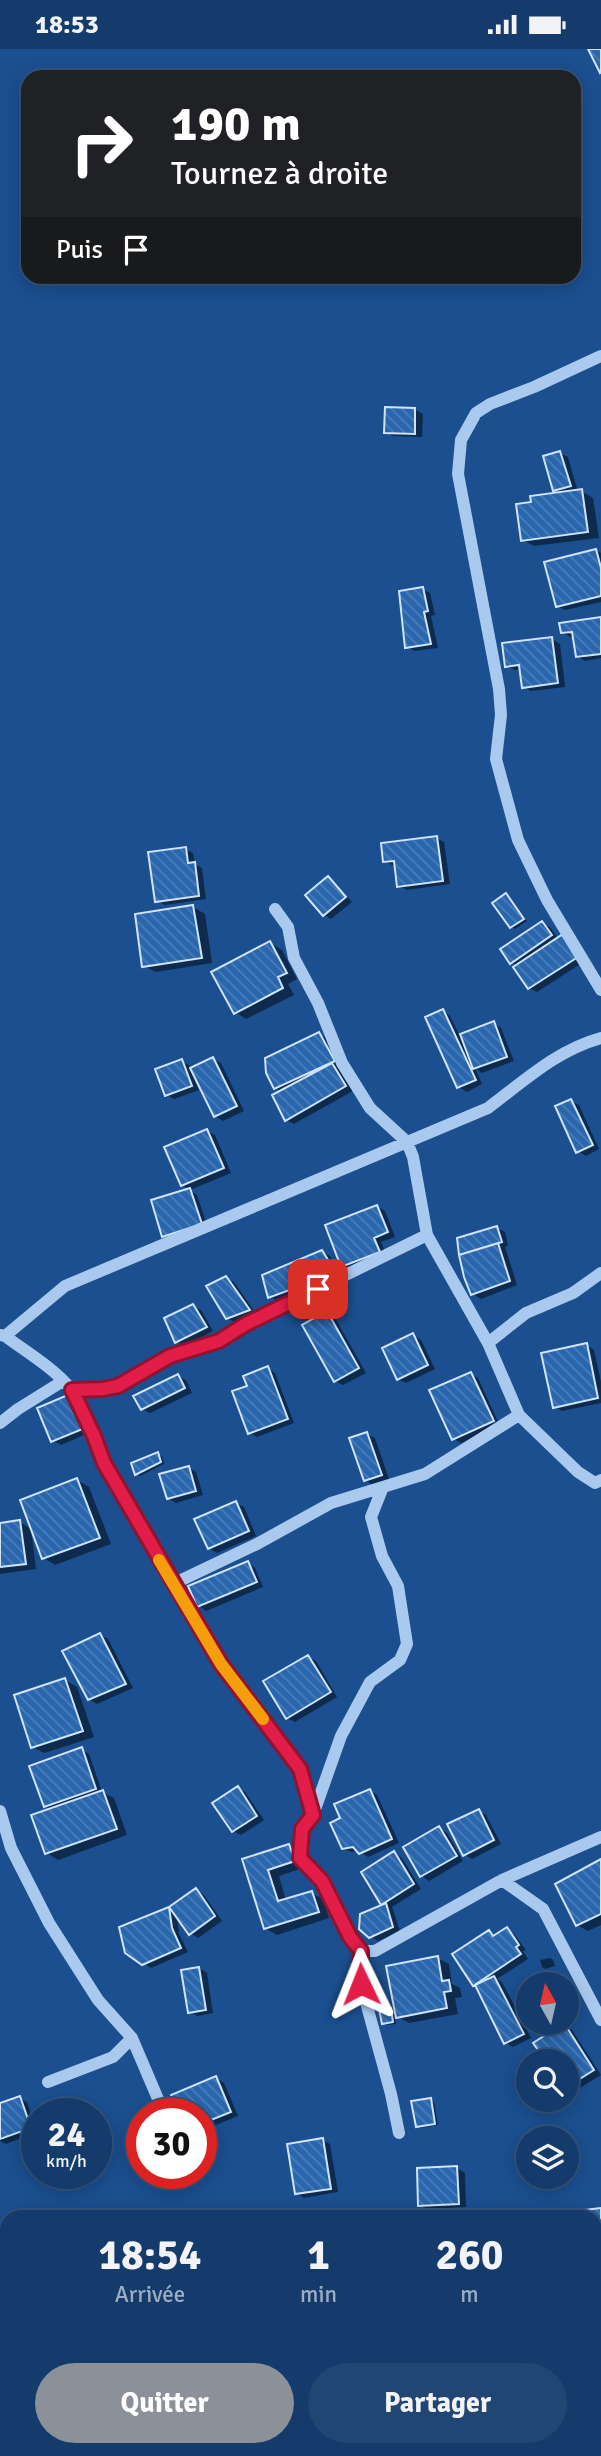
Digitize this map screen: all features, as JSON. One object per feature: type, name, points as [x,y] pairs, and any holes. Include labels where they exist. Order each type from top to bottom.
[{"type":"street","points":[[601,356],[490,404],[476,413],[461,440],[458,474],[499,689],[501,715],[496,759],[503,789],[518,840],[547,899],[601,990]]},
{"type":"street","points":[[275,909],[288,927],[294,958],[318,1003],[342,1063],[370,1108],[407,1142],[413,1157],[427,1235],[488,1343],[519,1415],[579,1472],[595,1483],[601,1480]]},
{"type":"street","points":[[313,1815],[300,1769],[221,1664],[104,1463],[94,1436],[67,1386],[2,1336],[65,1286],[488,1108],[545,1063],[601,1038]]},
{"type":"street","points":[[0,1423],[18,1409],[67,1386],[103,1389],[118,1386],[170,1356],[219,1341],[246,1324],[427,1235]]},
{"type":"street","points":[[488,1343],[526,1314],[573,1293],[601,1273]]},
{"type":"street","points":[[173,1584],[257,1544],[331,1503],[425,1474],[519,1415]]},
{"type":"street","points":[[383,1487],[371,1517],[382,1556],[398,1586],[407,1644],[400,1660],[370,1682],[341,1736],[313,1815],[302,1829],[300,1858],[322,1881],[350,1937],[361,1951],[361,1984],[399,2133]]},
{"type":"street","points":[[0,1811],[11,1848],[49,1923],[98,2000],[132,2038],[158,2098]]},
{"type":"street","points":[[361,1951],[375,1951],[502,1880],[601,1837]]},
{"type":"street","points":[[502,1880],[543,1909],[601,2020]]},
{"type":"street","points":[[48,2082],[113,2057],[132,2038]]},
{"type":"building","points":[[588,49],[601,49],[600,73]]},
{"type":"building","points":[[385,407],[415,408],[415,434],[384,433]]},
{"type":"building","points":[[560,451],[571,486],[553,491],[543,456]]},
{"type":"building","points":[[582,489],[588,532],[521,541],[516,504],[531,502],[530,496]]},
{"type":"building","points":[[596,549],[601,568],[601,596],[556,607],[544,562]]},
{"type":"building","points":[[423,587],[428,611],[424,612],[431,644],[405,648],[399,591]]},
{"type":"building","points":[[601,617],[601,654],[576,657],[572,632],[561,633],[559,623]]},
{"type":"building","points":[[552,637],[558,683],[522,688],[519,665],[505,667],[502,643]]},
{"type":"building","points":[[437,836],[443,881],[397,887],[394,861],[383,862],[381,843]]},
{"type":"building","points":[[186,847],[188,863],[195,862],[199,896],[155,902],[148,852]]},
{"type":"building","points":[[328,876],[346,897],[323,916],[305,895]]},
{"type":"building","points":[[506,893],[524,919],[510,928],[492,903]]},
{"type":"building","points":[[193,905],[202,958],[142,967],[135,914]]},
{"type":"building","points":[[542,921],[552,935],[510,964],[500,949]]},
{"type":"building","points":[[563,934],[578,957],[528,989],[513,967]]},
{"type":"building","points":[[270,941],[287,973],[278,977],[283,988],[234,1014],[211,972]]},
{"type":"building","points":[[443,1009],[476,1080],[457,1088],[425,1017]]},
{"type":"building","points":[[494,1021],[507,1057],[473,1069],[460,1034]]},
{"type":"building","points":[[319,1032],[335,1061],[274,1089],[266,1073],[265,1058]]},
{"type":"building","points":[[213,1057],[237,1106],[214,1117],[190,1068]]},
{"type":"building","points":[[182,1059],[192,1086],[165,1096],[155,1069]]},
{"type":"building","points":[[332,1063],[346,1086],[285,1121],[272,1095]]},
{"type":"building","points":[[571,1099],[593,1145],[576,1153],[555,1106]]},
{"type":"building","points":[[207,1129],[224,1168],[181,1186],[164,1147]]},
{"type":"building","points":[[190,1188],[202,1224],[162,1237],[151,1200]]},
{"type":"building","points":[[377,1205],[388,1232],[374,1238],[380,1252],[341,1267],[325,1225]]},
{"type":"building","points":[[497,1226],[502,1242],[459,1255],[457,1238]]},
{"type":"building","points":[[498,1243],[510,1281],[471,1295],[459,1255]]},
{"type":"building","points":[[322,1250],[336,1273],[268,1298],[262,1275]]},
{"type":"building","points":[[226,1276],[250,1310],[226,1319],[206,1286]]},
{"type":"building","points":[[193,1304],[207,1327],[175,1343],[164,1318]]},
{"type":"building","points":[[327,1311],[359,1368],[334,1382],[302,1325]]},
{"type":"building","points":[[413,1333],[428,1365],[397,1380],[382,1348]]},
{"type":"building","points":[[587,1343],[598,1398],[553,1408],[541,1353]]},
{"type":"building","points":[[268,1366],[288,1419],[248,1434],[232,1391],[247,1386],[243,1376]]},
{"type":"building","points":[[471,1372],[494,1421],[452,1440],[429,1390]]},
{"type":"building","points":[[178,1374],[185,1388],[141,1410],[133,1396]]},
{"type":"building","points":[[70,1394],[85,1428],[51,1442],[37,1408]]},
{"type":"building","points":[[367,1432],[382,1475],[364,1481],[349,1438]]},
{"type":"building","points":[[158,1452],[161,1462],[135,1475],[131,1463]]},
{"type":"building","points":[[189,1466],[196,1491],[167,1499],[159,1474]]},
{"type":"building","points":[[77,1478],[100,1538],[42,1559],[20,1500]]},
{"type":"building","points":[[236,1501],[249,1531],[208,1549],[194,1519]]},
{"type":"building","points":[[20,1520],[26,1564],[0,1567],[0,1523]]},
{"type":"building","points":[[248,1561],[257,1582],[197,1607],[188,1586]]},
{"type":"building","points":[[100,1633],[126,1684],[88,1700],[62,1651]]},
{"type":"building","points":[[308,1655],[331,1692],[286,1719],[263,1681]]},
{"type":"building","points":[[65,1678],[83,1731],[31,1748],[14,1695]]},
{"type":"building","points":[[82,1747],[96,1789],[44,1807],[29,1766]]},
{"type":"building","points":[[238,1786],[257,1816],[232,1832],[212,1803]]},
{"type":"building","points":[[370,1789],[392,1839],[359,1854],[353,1847],[342,1849],[330,1823],[340,1818],[334,1804]]},
{"type":"building","points":[[103,1790],[117,1829],[45,1854],[31,1815]]},
{"type":"building","points":[[479,1809],[494,1840],[463,1856],[447,1824]]},
{"type":"building","points":[[439,1826],[457,1856],[420,1877],[403,1847]]},
{"type":"building","points":[[289,1844],[295,1861],[268,1870],[278,1901],[312,1891],[319,1912],[264,1929],[242,1859]]},
{"type":"building","points":[[394,1851],[414,1884],[381,1905],[361,1872]]},
{"type":"building","points":[[601,1859],[601,1914],[576,1926],[555,1884]]},
{"type":"building","points":[[196,1888],[215,1916],[189,1935],[169,1907]]},
{"type":"building","points":[[386,1903],[393,1927],[369,1938],[359,1929],[360,1914]]},
{"type":"building","points":[[169,1907],[172,1928],[181,1948],[142,1965],[125,1953],[119,1927]]},
{"type":"building","points":[[507,1927],[519,1945],[516,1947],[521,1954],[473,1986],[452,1954],[489,1930],[493,1936]]},
{"type":"building","points":[[438,1956],[442,1981],[449,1980],[451,1991],[444,1992],[447,2008],[396,2018],[386,1966]]},
{"type":"building","points":[[199,1967],[206,2010],[188,2013],[181,1970]]},
{"type":"building","points":[[494,1976],[516,2019],[516,2035],[522,2035],[504,2044],[475,1985]]},
{"type":"building","points":[[391,2008],[393,2022],[382,2024],[379,2009]]},
{"type":"building","points":[[545,2035],[572,2035],[594,2070],[579,2079],[579,2049],[537,2049],[533,2043]]},
{"type":"building","points":[[216,2076],[231,2112],[217,2118],[217,2098],[172,2098],[171,2095]]},
{"type":"building","points":[[20,2096],[21,2099],[21,2132],[0,2139],[0,2103]]},
{"type":"building","points":[[431,2098],[435,2124],[416,2127],[411,2101]]},
{"type":"building","points":[[323,2138],[331,2189],[295,2194],[287,2144]]},
{"type":"building","points":[[457,2166],[459,2204],[418,2206],[417,2168]]},
{"type":"slow traffic","points":[[159,1560],[221,1664],[263,1719]]},
{"type":"route","points":[[318,1289],[246,1324],[219,1341],[170,1356],[118,1386],[72,1390],[104,1463],[221,1664],[300,1769],[313,1815],[302,1829],[300,1858],[322,1881],[350,1937],[361,1951],[361,1984]]}]
